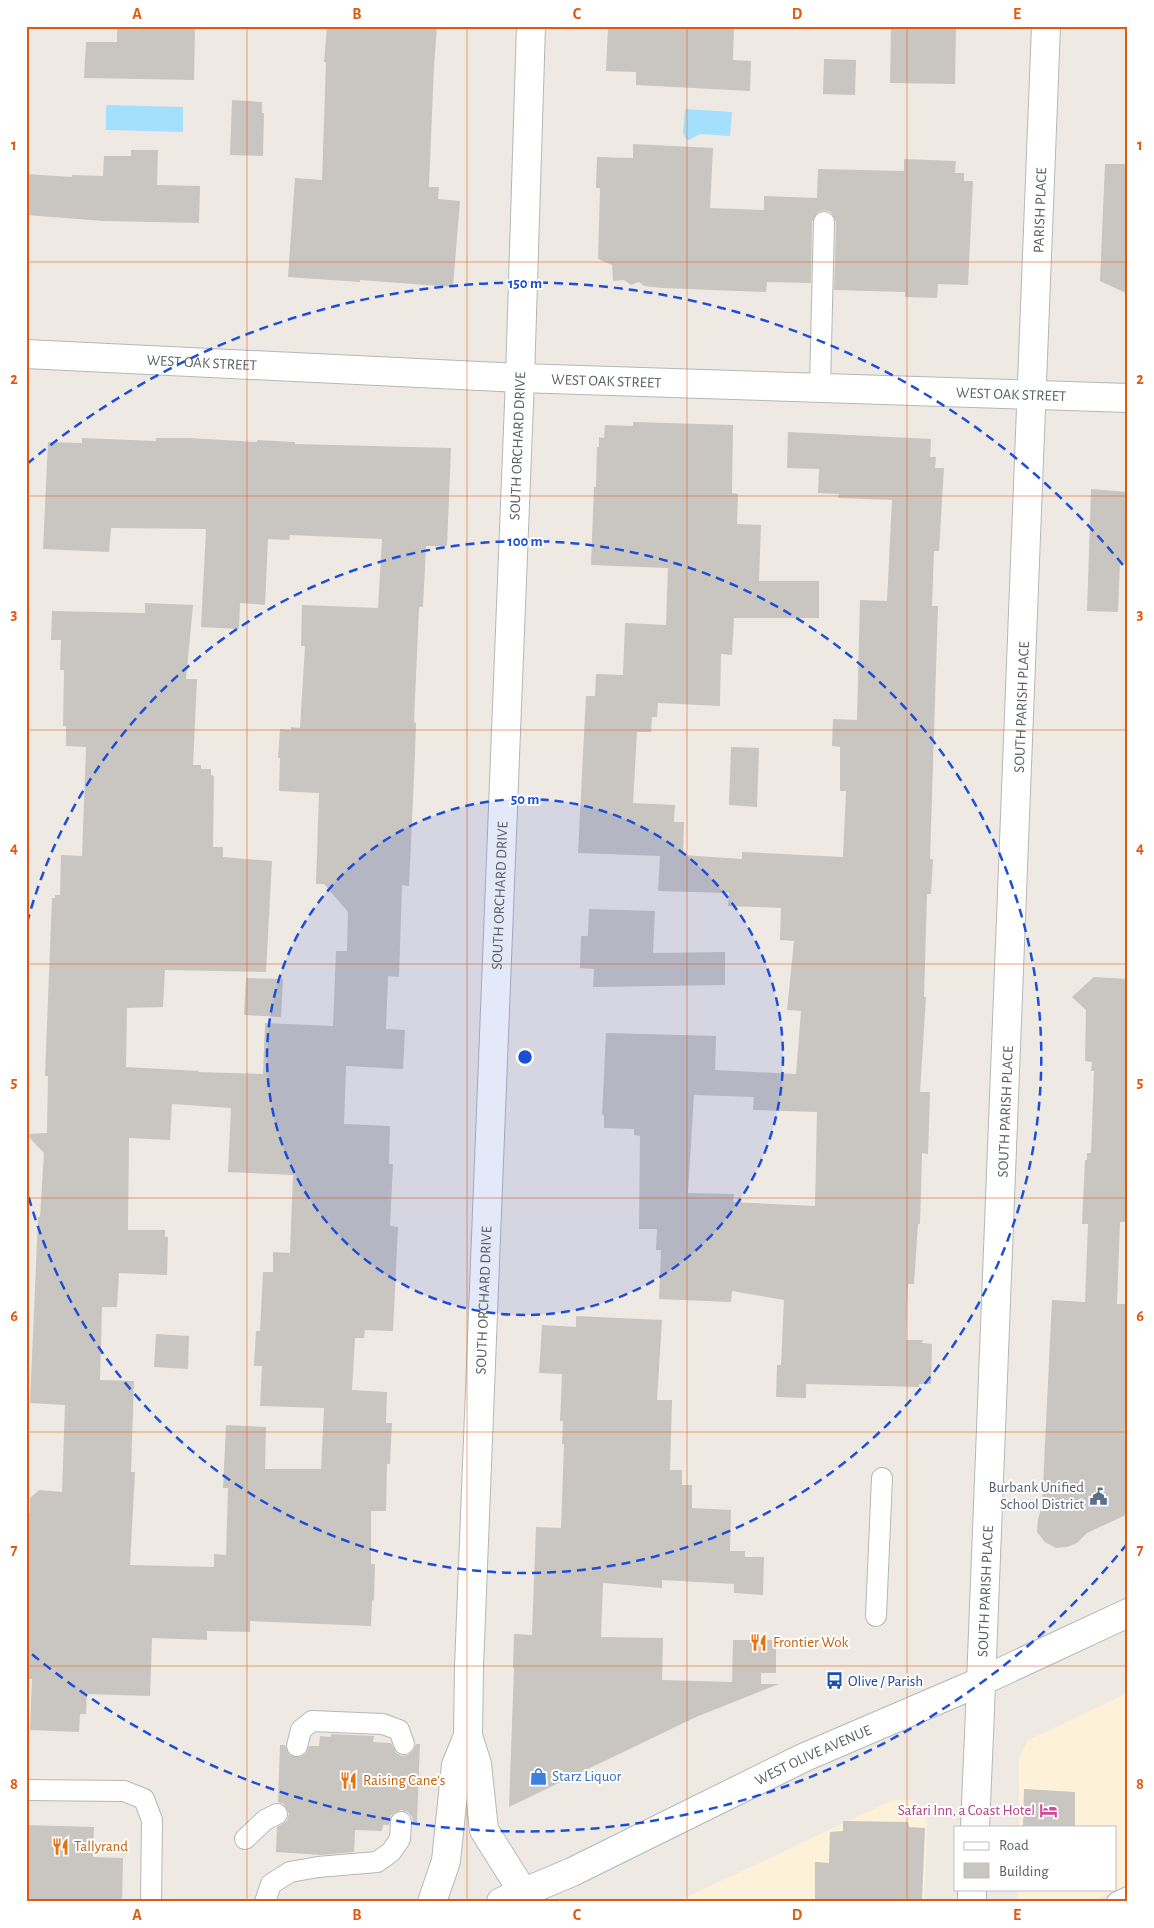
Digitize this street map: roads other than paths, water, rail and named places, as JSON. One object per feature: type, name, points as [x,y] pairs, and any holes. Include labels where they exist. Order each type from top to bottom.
[{"type":"street","name":"SOUTH ORCHARD DRIVE","points":[[512,1897],[484,1830],[477,1764],[468,1736],[470,1627],[520,378],[531,26]]},
{"type":"street","name":"PARISH PLACE","points":[[1034,395],[1046,26]]},
{"type":"street","name":"WEST OAK STREET","points":[[26,354],[520,378],[1128,398]]},
{"type":"street","name":"SOUTH PARISH PLACE","points":[[975,1826],[1034,395]]},
{"type":"street","name":"WEST OLIVE AVENUE","points":[[512,1897],[572,1872],[805,1757],[982,1681],[1128,1613]]},
{"type":"street","name":"SOUTH ORCHARD DRIVE","points":[[432,1902],[446,1861],[456,1766],[468,1736]]},
{"type":"lane","points":[[820,388],[824,222]]},
{"type":"lane","points":[[876,1616],[882,1478]]},
{"type":"lane","points":[[296,1746],[301,1730],[312,1722],[383,1724],[399,1730],[404,1744]]},
{"type":"lane","points":[[26,1790],[124,1791],[144,1799],[152,1820],[151,1902]]},
{"type":"lane","points":[[245,1839],[264,1820],[277,1814]]},
{"type":"lane","points":[[265,1902],[271,1884],[290,1872],[318,1867],[377,1862],[391,1852],[400,1839],[401,1822]]},
{"type":"lane","points":[[1117,1902],[1128,1897]]},
{"type":"water","points":[[106,105],[183,107],[183,132],[106,130]]},
{"type":"water","points":[[685,109],[732,112],[730,136],[700,134],[689,140],[686,139],[683,133]]},
{"type":"place","name":"Burbank Unified School District","points":[[1098,1496]]},
{"type":"place","name":"Frontier Wok","points":[[759,1642]]},
{"type":"place","name":"Olive / Parish","points":[[834,1681]]},
{"type":"place","name":"Starz Liquor","points":[[538,1776]]},
{"type":"place","name":"Raising Cane's","points":[[349,1780]]},
{"type":"place","name":"Safari Inn, a Coast Hotel","points":[[1049,1810]]},
{"type":"place","name":"Tallyrand","points":[[60,1846]]}]
